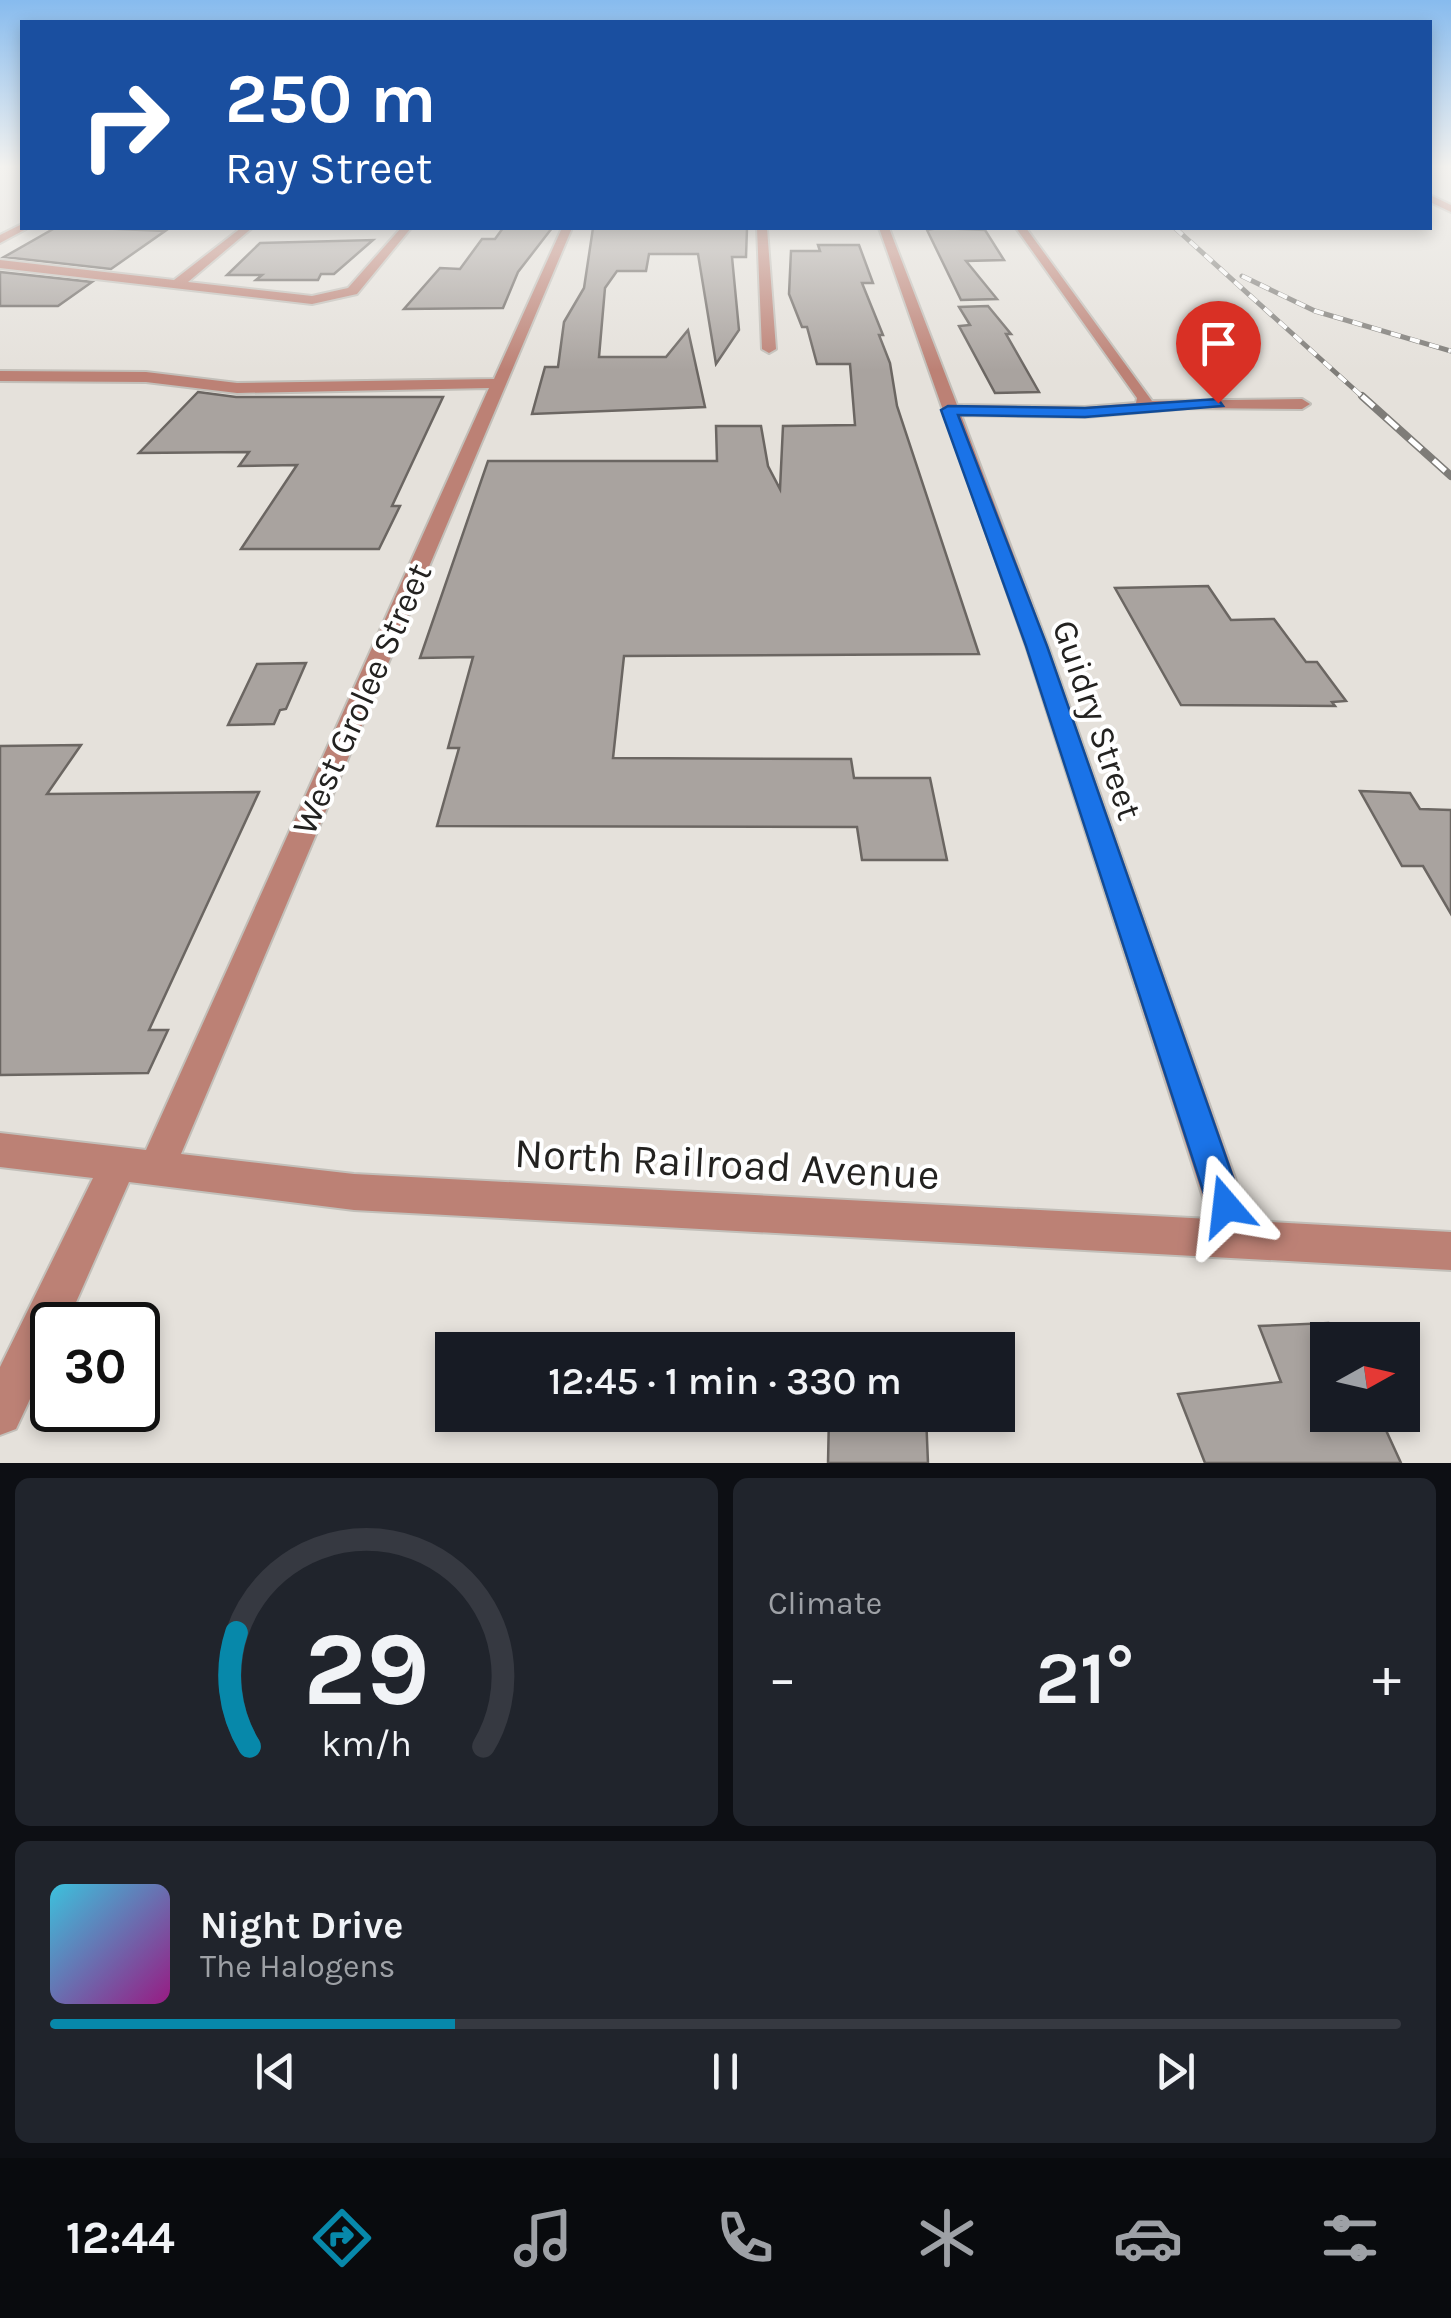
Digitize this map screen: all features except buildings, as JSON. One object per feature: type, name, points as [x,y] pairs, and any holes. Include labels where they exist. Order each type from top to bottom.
[{"type":"street","points":[[176,285],[240,233]]},
{"type":"street","points":[[0,264],[312,300],[337,298],[352,291],[401,233]]},
{"type":"street","name":"West Grolee Street","points":[[0,1413],[70,1273],[138,1166],[565,233]]},
{"type":"street","points":[[762,233],[769,349]]},
{"type":"street","name":"Guidry Street","points":[[886,233],[1036,646],[1120,899],[1170,1032],[1236,1238]]},
{"type":"street","points":[[1025,233],[1144,398],[1143,407]]},
{"type":"street","points":[[0,376],[146,378],[238,388],[498,383]]},
{"type":"street","points":[[948,410],[1085,412],[1302,404]]},
{"type":"street","name":"North Railroad Avenue","points":[[0,1150],[354,1192],[1451,1251]]},
{"type":"railway","points":[[1181,233],[1365,399]]},
{"type":"railway","points":[[1242,276],[1315,311],[1451,351]]},
{"type":"railway","points":[[1362,396],[1451,476]]},
{"type":"route","points":[[1218,403],[1113,412],[948,410],[1036,646],[1226,1206]]}]
